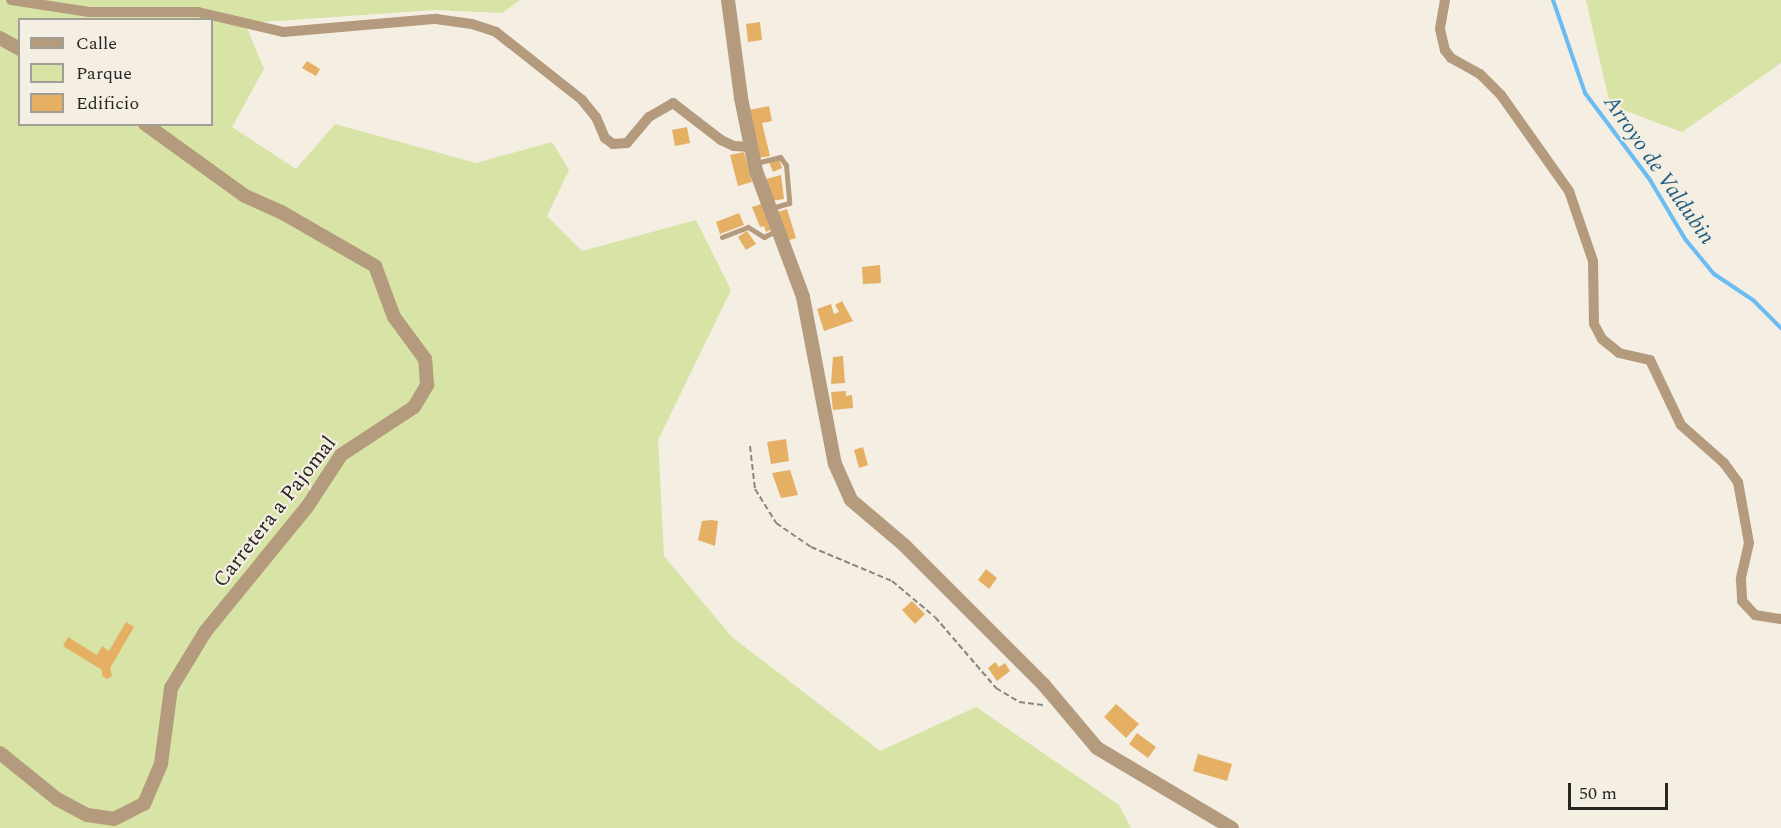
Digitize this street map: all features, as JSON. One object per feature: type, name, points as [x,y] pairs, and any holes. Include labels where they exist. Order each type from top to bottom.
[{"type":"street","points":[[11,0],[100,13],[198,12],[283,32],[436,19],[472,24],[496,32],[582,100],[613,144],[627,143],[649,117],[673,103],[721,140],[734,146],[751,147]]},
{"type":"street","points":[[728,0],[754,164],[812,333],[835,464],[848,494],[861,511],[904,545],[952,592],[1060,704],[1106,756],[1232,828]]},
{"type":"street","points":[[1445,0],[1440,29],[1445,50],[1451,58],[1480,74],[1501,95],[1569,191],[1593,261],[1594,324],[1602,339],[1619,353],[1650,360],[1681,425],[1735,477],[1742,491],[1749,543],[1741,579],[1742,601],[1755,615],[1781,620]]},
{"type":"street","points":[[0,38],[18,48]]},
{"type":"street","name":"Carretera a Pajomal","points":[[0,753],[49,793],[87,815],[114,819],[144,804],[161,764],[171,688],[205,632],[307,507],[341,455],[414,406],[427,385],[425,359],[394,317],[375,266],[281,212],[244,196],[149,126]]},
{"type":"lane","points":[[754,164],[780,157],[786,165],[789,203],[771,208]]},
{"type":"lane","points":[[722,237],[748,227],[764,237],[778,229]]},
{"type":"path","points":[[750,446],[755,489],[763,507],[792,537],[892,581],[906,591],[1007,697],[1031,704],[1060,704]]},
{"type":"green space","points":[[0,0],[520,0],[502,13],[436,10],[245,23],[264,69],[232,127],[296,169],[335,124],[476,163],[552,142],[569,170],[547,216],[582,251],[696,220],[731,290],[658,440],[664,556],[732,637],[880,751],[976,707],[1119,805],[1131,828],[0,828]]},
{"type":"green space","points":[[1586,0],[1781,0],[1781,63],[1682,132],[1610,105]]},
{"type":"building","points":[[760,22],[762,40],[748,42],[746,24]]},
{"type":"building","points":[[307,61],[320,69],[316,76],[302,68]]},
{"type":"building","points":[[769,106],[772,121],[762,123],[770,156],[758,158],[749,110]]},
{"type":"building","points":[[687,127],[690,143],[675,146],[672,130]]},
{"type":"building","points":[[744,152],[752,182],[738,186],[730,155]]},
{"type":"building","points":[[779,159],[782,168],[773,172],[769,162]]},
{"type":"building","points":[[781,175],[784,199],[772,201],[766,179]]},
{"type":"building","points":[[764,203],[773,229],[766,232],[764,226],[760,227],[752,207]]},
{"type":"building","points":[[787,209],[796,238],[786,241],[778,212]]},
{"type":"building","points":[[739,213],[744,225],[720,234],[716,222]]},
{"type":"building","points":[[747,231],[756,244],[746,250],[738,237]]},
{"type":"building","points":[[880,265],[881,283],[863,284],[862,267]]},
{"type":"building","points":[[842,301],[853,321],[824,331],[817,309],[831,304],[834,314],[839,312],[835,305]]},
{"type":"building","points":[[843,356],[845,383],[831,384],[833,357]]},
{"type":"building","points":[[846,391],[846,396],[852,395],[853,408],[833,410],[831,392]]},
{"type":"building","points":[[786,439],[789,461],[771,464],[767,442]]},
{"type":"building","points":[[863,447],[868,465],[859,468],[854,450]]},
{"type":"building","points":[[790,470],[798,495],[781,498],[772,473]]},
{"type":"building","points":[[702,521],[718,521],[715,546],[698,540]]},
{"type":"building","points":[[986,569],[997,578],[989,589],[978,580]]},
{"type":"building","points":[[912,601],[925,614],[915,624],[902,610]]},
{"type":"building","points":[[126,622],[134,627],[110,668],[112,676],[107,679],[102,676],[102,670],[63,646],[68,637],[97,655],[102,646],[109,651]]},
{"type":"building","points":[[995,662],[999,667],[1005,663],[1010,671],[997,681],[988,668]]},
{"type":"building","points":[[1116,704],[1139,724],[1126,738],[1104,717]]},
{"type":"building","points":[[1137,733],[1156,747],[1148,758],[1129,744]]},
{"type":"building","points":[[1198,754],[1232,764],[1227,781],[1193,771]]},
{"type":"waterway","name":"Arroyo de Valdubin","points":[[1553,0],[1585,93],[1650,180],[1685,239],[1714,274],[1753,300],[1781,328]]}]
